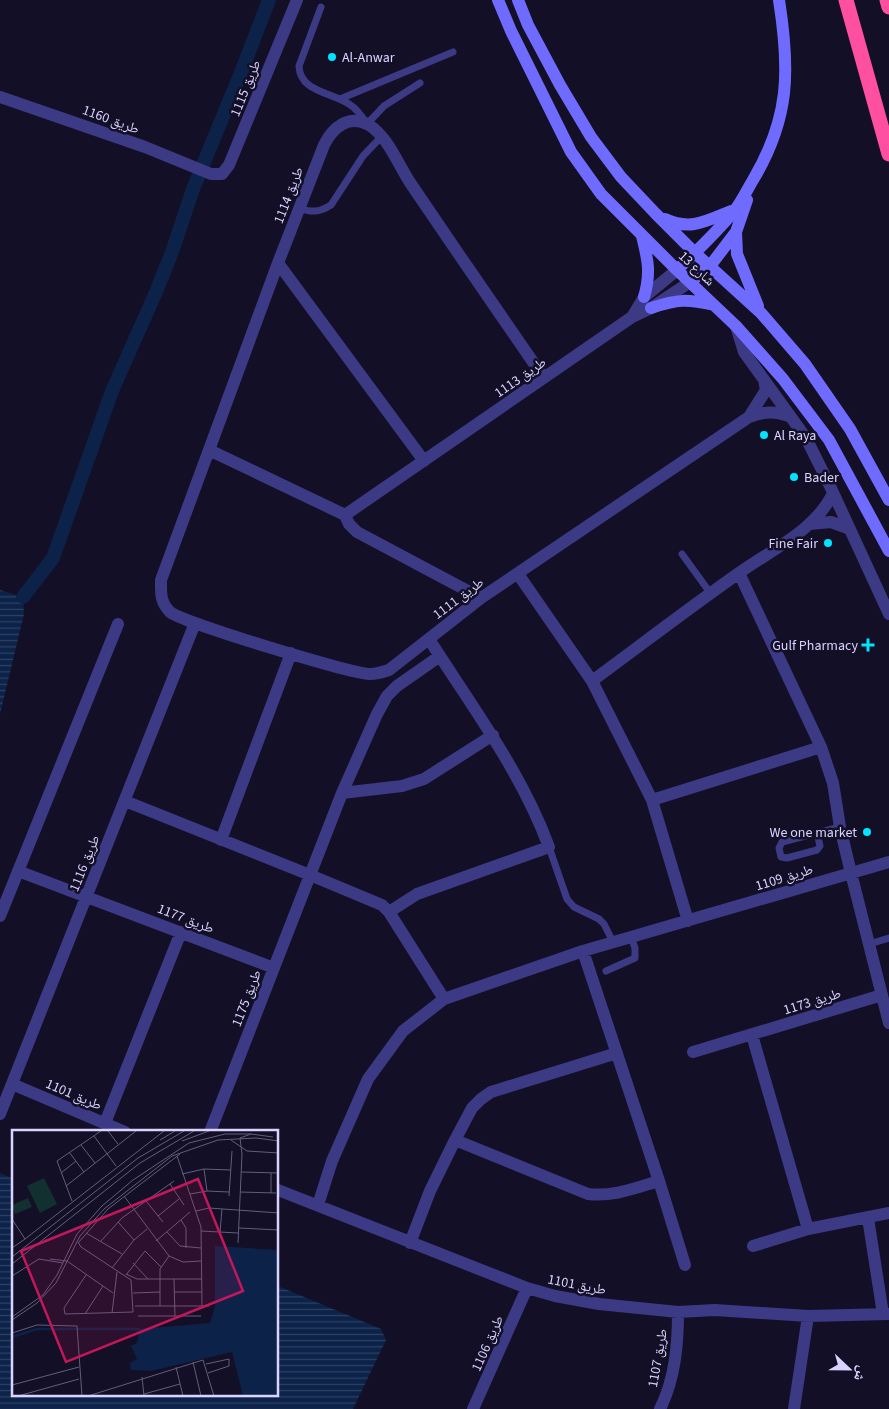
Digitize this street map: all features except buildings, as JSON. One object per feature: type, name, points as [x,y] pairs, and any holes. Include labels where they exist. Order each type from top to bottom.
[{"type":"highway","points":[[846,0],[889,154]]},
{"type":"highway","points":[[887,0],[889,7]]},
{"type":"street","name":"طريق 1115","points":[[211,174],[222,174],[230,165],[298,0]]},
{"type":"street","name":"شارع 13","points":[[498,0],[511,31],[571,152],[601,194],[736,326],[783,379],[829,440],[889,551]]},
{"type":"street","name":"شارع 13","points":[[518,0],[528,25],[560,85],[591,137],[621,177],[695,253],[762,313],[805,364],[850,429],[889,500]]},
{"type":"street","points":[[677,270],[736,209],[769,152],[784,100],[786,73],[785,41],[780,0]]},
{"type":"street","name":"طريق 1160","points":[[0,97],[145,147],[211,174]]},
{"type":"street","name":"طريق 1114","points":[[161,600],[161,580],[278,263],[329,135],[336,126],[346,122],[357,121],[367,124]]},
{"type":"street","points":[[367,124],[382,136],[405,175],[544,378]]},
{"type":"street","points":[[690,282],[710,266],[736,232],[755,176]]},
{"type":"street","points":[[656,214],[678,225],[692,225],[736,209]]},
{"type":"street","points":[[736,232],[738,254],[749,286],[762,313]]},
{"type":"street","points":[[642,236],[648,262],[647,302],[693,300],[715,305]]},
{"type":"street","points":[[278,263],[424,461]]},
{"type":"street","name":"طريق 1113","points":[[345,515],[632,317],[677,270]]},
{"type":"street","name":"طريق 1113","points":[[647,302],[690,282]]},
{"type":"street","points":[[736,326],[744,352],[792,416],[806,438],[889,614]]},
{"type":"street","name":"طريق 1111","points":[[749,417],[766,390],[764,380]]},
{"type":"street","name":"طريق 1111","points":[[161,600],[171,613],[195,623],[291,653],[344,669],[370,674],[389,670],[481,598],[749,417],[763,412],[779,412],[792,416]]},
{"type":"street","points":[[209,450],[345,515],[349,524],[357,532],[481,598]]},
{"type":"street","points":[[592,681],[739,572],[810,524],[826,507],[833,493]]},
{"type":"street","points":[[810,524],[831,522],[850,529]]},
{"type":"street","points":[[739,572],[821,747],[832,783],[840,827],[889,1023]]},
{"type":"street","points":[[518,574],[592,681],[652,800],[688,921]]},
{"type":"street","name":"طريق 1116","points":[[0,1114],[195,623]]},
{"type":"street","points":[[0,916],[118,624]]},
{"type":"street","points":[[389,912],[417,894],[549,847],[526,794],[493,735],[429,639]]},
{"type":"street","points":[[221,840],[291,653]]},
{"type":"street","name":"طريق 1175","points":[[211,1130],[342,793],[386,696],[440,656]]},
{"type":"street","points":[[342,793],[402,786],[424,779],[493,735]]},
{"type":"street","points":[[652,800],[821,747]]},
{"type":"street","points":[[124,801],[374,901],[389,912],[444,999]]},
{"type":"street","name":"طريق 1109","points":[[318,1205],[332,1161],[368,1079],[403,1031],[444,999],[583,951],[889,862]]},
{"type":"street","name":"طريق 1177","points":[[18,871],[274,968]]},
{"type":"street","points":[[105,1124],[181,932]]},
{"type":"street","points":[[583,951],[660,1181],[685,1265]]},
{"type":"street","name":"طريق 1173","points":[[693,1052],[882,995]]},
{"type":"street","points":[[752,1035],[808,1229]]},
{"type":"street","points":[[410,1243],[430,1191],[455,1140],[472,1108],[481,1099],[491,1092],[617,1053]]},
{"type":"street","name":"طريق 1101","points":[[12,1084],[120,1130]]},
{"type":"street","points":[[455,1140],[588,1194],[614,1195],[660,1181]]},
{"type":"street","name":"طريق 1101","points":[[279,1190],[527,1288],[555,1296],[599,1304],[678,1312],[714,1310],[808,1316],[886,1314]]},
{"type":"street","points":[[752,1246],[808,1229],[889,1213]]},
{"type":"street","points":[[868,1218],[886,1314]]},
{"type":"street","name":"طريق 1106","points":[[474,1409],[527,1288]]},
{"type":"street","name":"طريق 1107","points":[[660,1409],[673,1368],[678,1331],[678,1312]]},
{"type":"street","points":[[794,1409],[808,1316]]},
{"type":"lane","points":[[321,7],[301,59],[299,72],[306,84],[340,99],[356,109],[367,124],[384,106],[420,84]]},
{"type":"lane","points":[[340,99],[453,52]]},
{"type":"lane","points":[[300,208],[316,212],[324,210],[331,205],[363,156],[382,136]]},
{"type":"lane","points":[[682,554],[710,594]]},
{"type":"lane","points":[[817,833],[820,846],[817,850],[787,858],[781,856],[779,848],[782,842],[840,827]]},
{"type":"lane","points":[[549,847],[567,899],[574,907],[599,919],[604,924],[613,942]]},
{"type":"lane","points":[[606,970],[635,958],[636,955],[631,937]]},
{"type":"lane","points":[[869,944],[889,938]]},
{"type":"water","points":[[0,590],[23,597],[24,614],[0,714]]},
{"type":"water","points":[[0,1173],[12,1178],[12,1396],[279,1396],[279,1286],[381,1329],[386,1340],[353,1409],[0,1409]]},
{"type":"waterway","points":[[23,597],[53,558],[112,391],[156,292],[172,252],[193,189],[269,0]]},
{"type":"place","name":"Al-Anwar","points":[[332,57]]},
{"type":"place","name":"Al Raya","points":[[764,435]]},
{"type":"place","name":"Bader","points":[[794,477]]},
{"type":"place","name":"Fine Fair","points":[[828,543]]},
{"type":"place","name":"Gulf Pharmacy","points":[[868,645]]},
{"type":"place","name":"We one market","points":[[867,832]]}]
